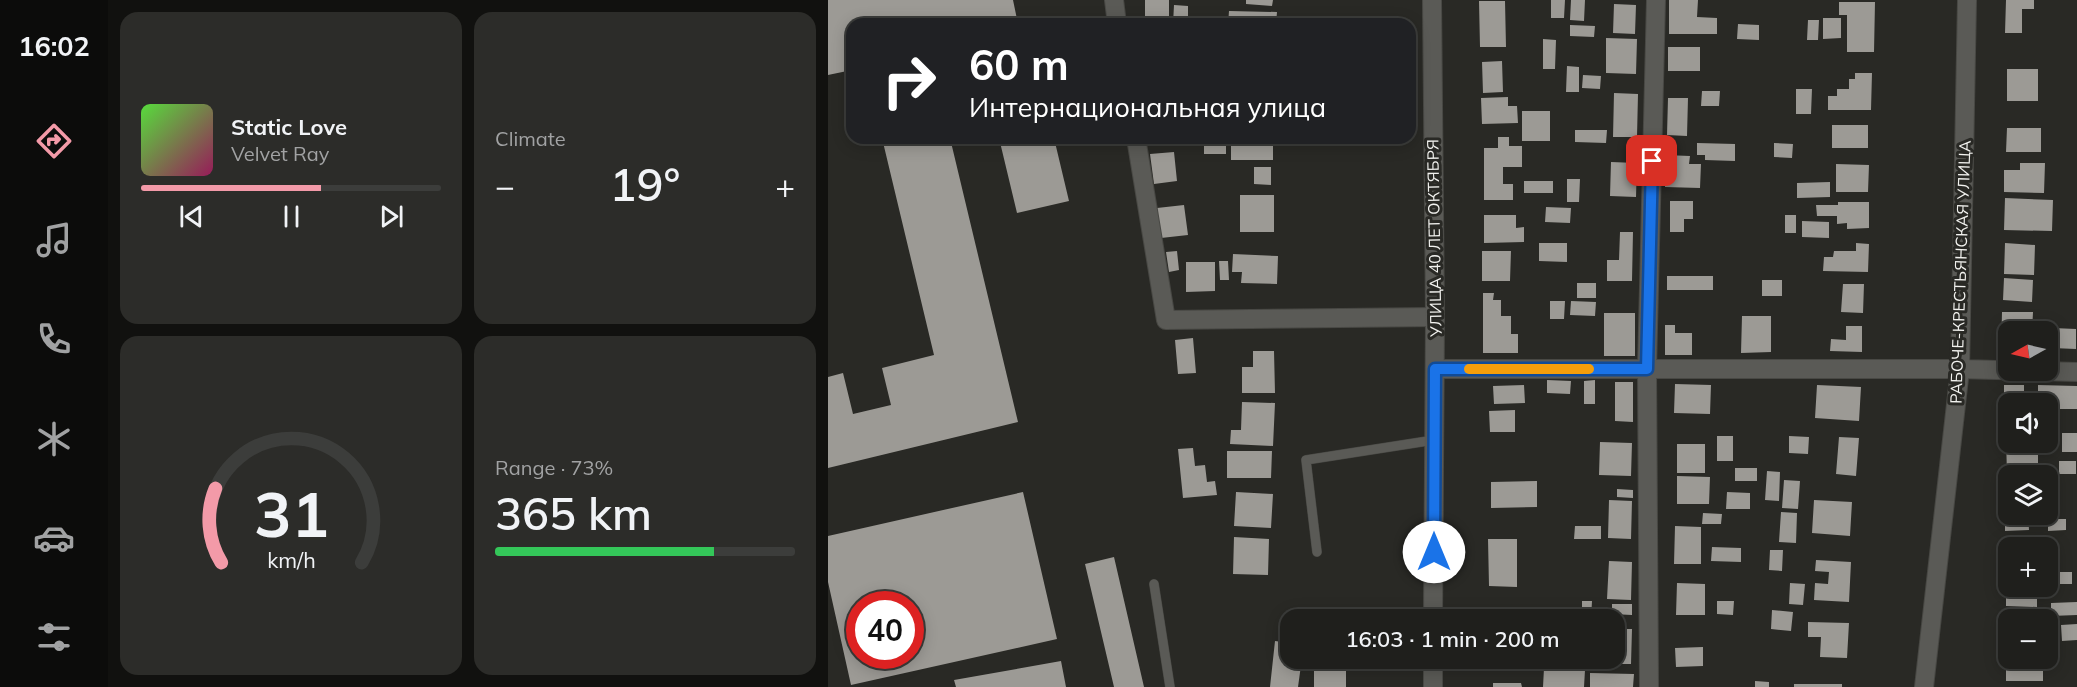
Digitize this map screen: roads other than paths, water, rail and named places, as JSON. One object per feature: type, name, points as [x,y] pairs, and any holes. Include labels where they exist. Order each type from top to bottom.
[{"type":"street","points":[[1114,0],[1116,18]]},
{"type":"street","name":"УЛИЦА 40 ЛЕТ ОКТЯБРЯ","points":[[1432,0],[1435,318],[1433,609]]},
{"type":"street","points":[[1649,687],[1647,369],[1656,0]]},
{"type":"street","name":"РАБОЧЕ-КРЕСТЬЯНСКАЯ УЛИЦА","points":[[1924,687],[1960,369],[1967,0]]},
{"type":"street","points":[[1137,144],[1166,320],[1435,318]]},
{"type":"street","points":[[1435,369],[1960,369],[2077,372]]},
{"type":"street","points":[[1433,669],[1433,687]]},
{"type":"lane","points":[[1317,552],[1306,460],[1434,440]]},
{"type":"lane","points":[[1154,584],[1170,687]]}]
